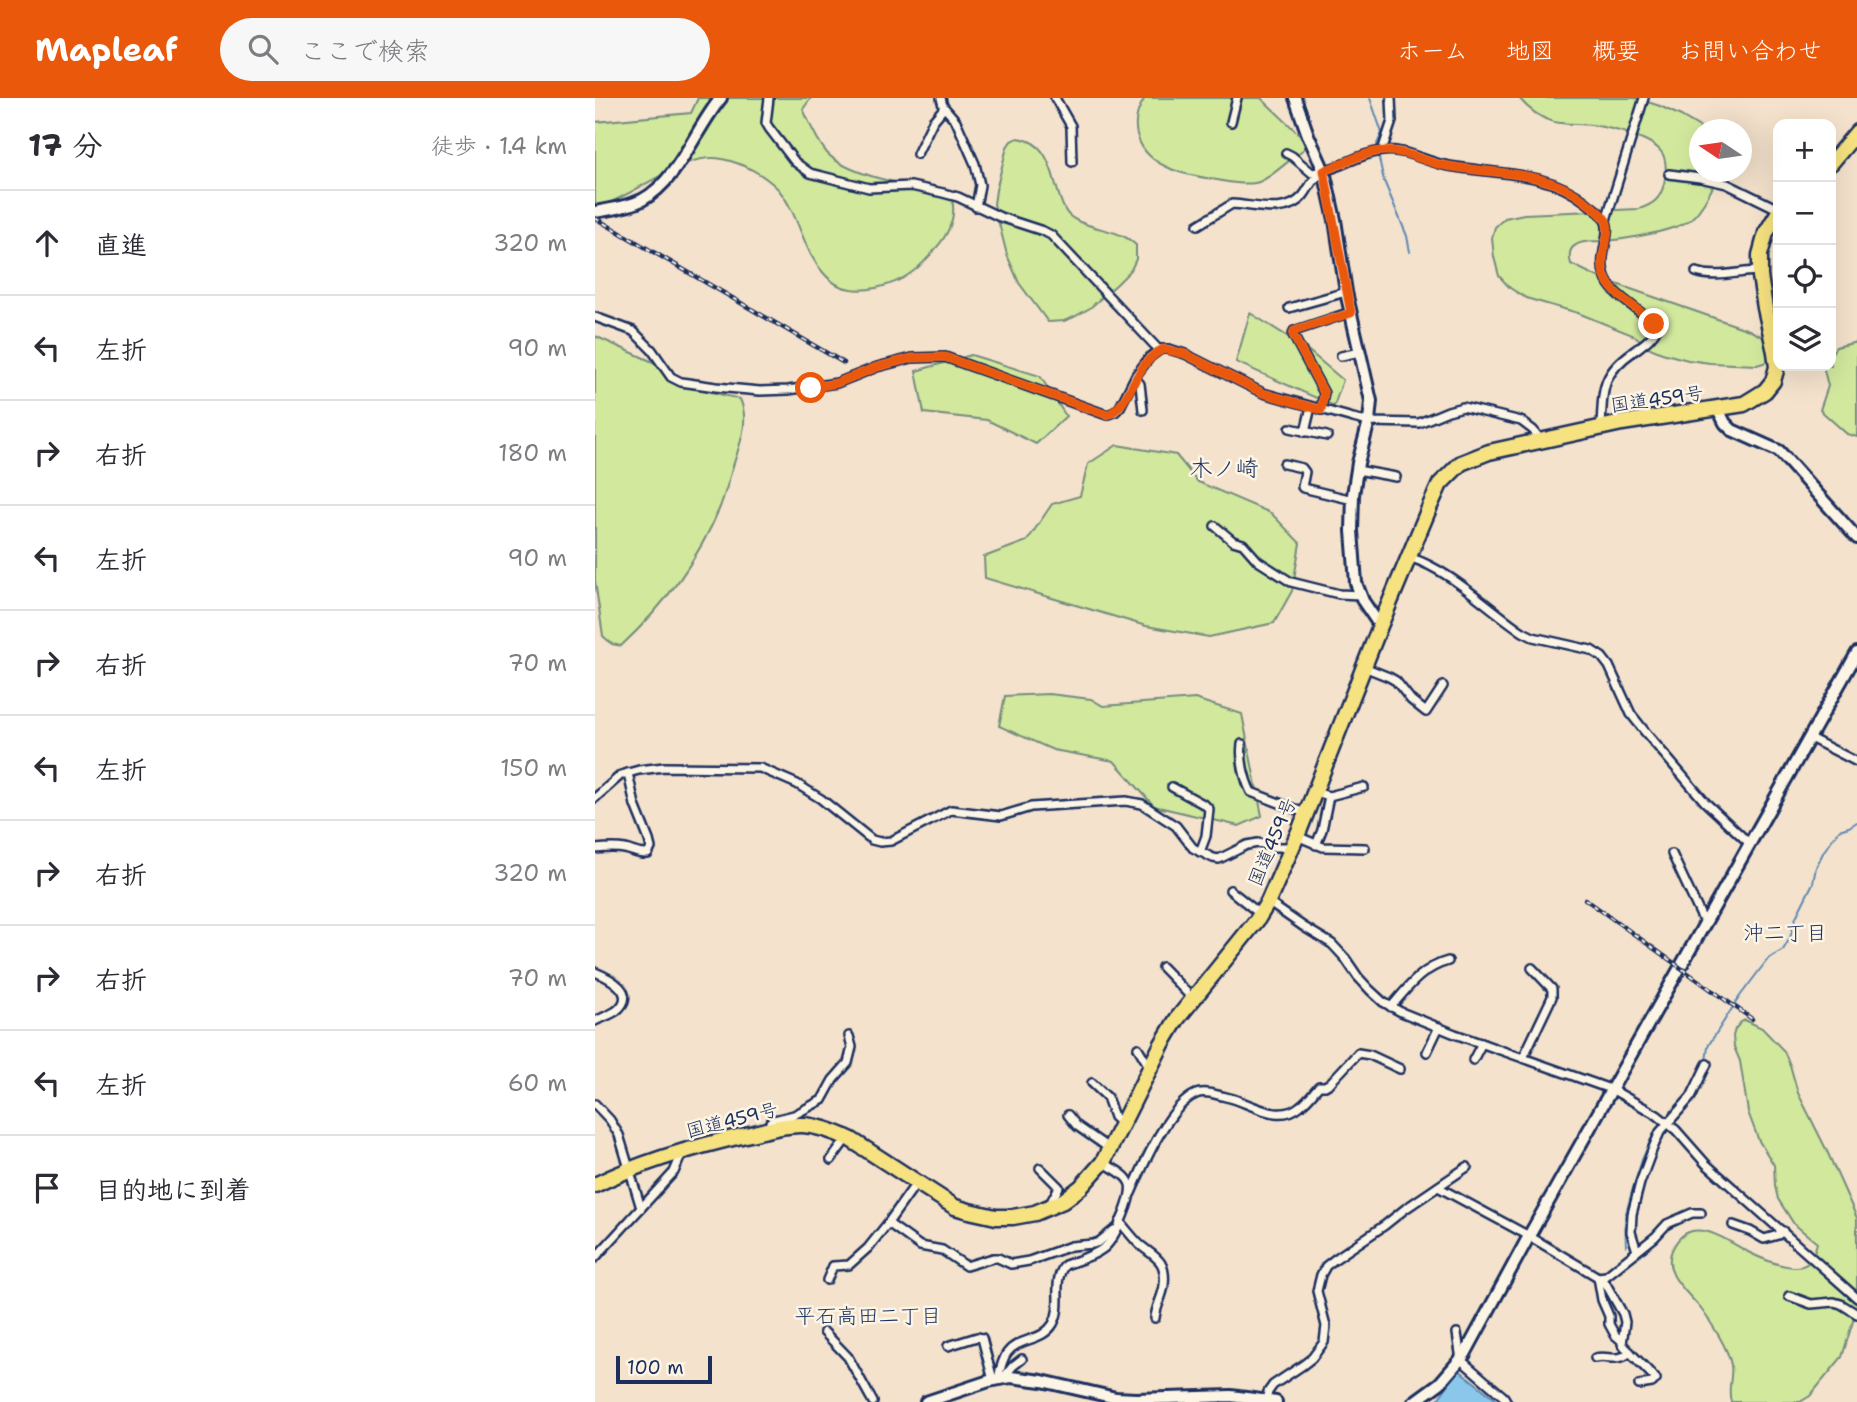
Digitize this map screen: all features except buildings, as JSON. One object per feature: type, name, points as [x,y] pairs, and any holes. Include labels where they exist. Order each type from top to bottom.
[{"type":"highway","points":[[1836,157],[1857,132]]},
{"type":"highway","name":"国道459号","points":[[595,1185],[629,1170],[732,1138],[803,1125],[834,1131],[847,1137],[955,1207],[982,1215],[1013,1217],[1035,1213],[1053,1206],[1081,1187],[1106,1156],[1177,1019],[1264,908],[1306,814],[1380,626],[1440,484],[1461,463],[1489,452],[1601,427],[1744,404],[1765,391],[1773,380],[1777,367],[1765,309],[1760,255],[1773,220]]},
{"type":"street","points":[[595,212],[636,203],[655,191],[680,161],[720,98]]},
{"type":"street","points":[[769,98],[769,128],[795,162],[810,173],[869,188],[911,186],[958,197],[1000,217],[1051,235],[1159,350]]},
{"type":"street","points":[[941,98],[944,107],[956,121],[975,164],[980,186],[976,206]]},
{"type":"street","points":[[1055,98],[1071,126],[1072,162]]},
{"type":"street","points":[[1231,122],[1237,98]]},
{"type":"street","points":[[1295,98],[1325,172],[1346,292],[1370,401],[1369,422],[1357,470],[1352,531],[1356,583],[1380,626]]},
{"type":"street","points":[[1382,151],[1392,121],[1391,98]]},
{"type":"street","points":[[1601,427],[1606,379],[1623,358],[1648,341],[1657,328],[1613,290],[1607,283],[1602,264],[1607,235],[1606,220],[1644,98]]},
{"type":"street","points":[[917,154],[933,121],[944,107]]},
{"type":"street","points":[[1198,225],[1232,204],[1257,207],[1293,205],[1317,176],[1382,151],[1407,154],[1444,165],[1542,179],[1576,193],[1606,220]]},
{"type":"street","points":[[1286,153],[1309,172],[1325,172]]},
{"type":"street","points":[[1669,174],[1727,184],[1773,208]]},
{"type":"street","points":[[1696,272],[1714,275],[1761,271]]},
{"type":"street","points":[[1289,308],[1346,292]]},
{"type":"street","points":[[1321,410],[1324,393],[1293,335],[1294,331],[1351,313]]},
{"type":"street","points":[[595,317],[633,331],[652,350],[671,377],[681,382],[716,387],[760,391],[811,388],[837,383],[905,359],[933,356],[945,357],[1107,415],[1120,407],[1150,357],[1164,349],[1177,351],[1263,393],[1369,422],[1419,423],[1463,407],[1521,422],[1541,440]]},
{"type":"street","points":[[1341,356],[1360,352]]},
{"type":"street","points":[[1135,378],[1140,384],[1143,410]]},
{"type":"street","points":[[1305,432],[1311,407]]},
{"type":"street","points":[[1718,409],[1732,430],[1779,451],[1857,538]]},
{"type":"street","points":[[1290,428],[1327,436]]},
{"type":"street","points":[[1284,464],[1302,468],[1305,472],[1303,488],[1353,500]]},
{"type":"street","points":[[1357,470],[1396,477]]},
{"type":"street","points":[[1215,526],[1233,541],[1243,544],[1258,561],[1291,582],[1339,594],[1361,595]]},
{"type":"street","points":[[1409,557],[1431,566],[1533,637],[1591,650],[1602,657],[1609,666],[1631,714],[1646,733],[1705,802],[1750,844]]},
{"type":"street","points":[[1415,1402],[1440,1383],[1461,1360],[1857,653]]},
{"type":"street","points":[[1364,667],[1396,681],[1411,700],[1426,712],[1443,686]]},
{"type":"street","points":[[1810,738],[1857,762]]},
{"type":"street","points":[[1243,744],[1243,767],[1251,792],[1306,814]]},
{"type":"street","points":[[595,798],[614,780],[639,770],[664,767],[760,768],[810,792],[872,840],[880,842],[891,841],[951,810],[1001,816],[1031,807],[1115,801],[1142,804],[1176,826],[1193,848],[1219,859],[1247,845],[1258,843],[1275,847],[1294,842],[1338,848],[1366,848]]},
{"type":"street","points":[[595,849],[627,849],[641,855],[648,854],[651,848],[635,805],[628,773]]},
{"type":"street","points":[[1172,787],[1209,809],[1206,836],[1200,852]]},
{"type":"street","points":[[1315,792],[1329,796],[1364,787]]},
{"type":"street","points":[[1316,845],[1329,796]]},
{"type":"street","points":[[1672,854],[1706,922]]},
{"type":"street","points":[[1230,890],[1332,944],[1358,978],[1391,1007],[1613,1090],[1657,1115],[1706,1164],[1857,1298]]},
{"type":"street","points":[[1391,1007],[1416,978],[1448,961]]},
{"type":"street","points":[[1163,967],[1193,999]]},
{"type":"street","points":[[1523,1058],[1552,998],[1552,989],[1532,968]]},
{"type":"street","points":[[595,972],[617,983],[624,995],[616,1011],[595,1021]]},
{"type":"street","points":[[1427,1052],[1439,1027]]},
{"type":"street","points":[[771,1129],[774,1119],[794,1115],[822,1100],[832,1080],[848,1063],[852,1047],[849,1036]]},
{"type":"street","points":[[1473,1060],[1482,1043]]},
{"type":"street","points":[[1138,1048],[1150,1068]]},
{"type":"street","points":[[998,1379],[1003,1361],[1012,1348],[1041,1336],[1052,1326],[1058,1311],[1058,1281],[1062,1269],[1065,1265],[1097,1253],[1109,1242],[1146,1161],[1169,1119],[1191,1097],[1209,1093],[1237,1100],[1263,1111],[1282,1114],[1300,1107],[1319,1086],[1330,1083],[1358,1053],[1370,1055],[1400,1069]]},
{"type":"street","points":[[1637,1251],[1631,1232],[1632,1214],[1653,1147],[1660,1132],[1691,1097],[1707,1064]]},
{"type":"street","points":[[1092,1083],[1107,1097],[1114,1117],[1122,1124]]},
{"type":"street","points":[[595,1104],[619,1135],[641,1208]]},
{"type":"street","points":[[1068,1115],[1127,1178],[1131,1184],[1131,1193]]},
{"type":"street","points":[[831,1160],[847,1137]]},
{"type":"street","points":[[595,1258],[674,1172],[680,1153]]},
{"type":"street","points":[[926,1402],[998,1379],[1024,1378],[1126,1398],[1208,1396],[1271,1401],[1268,1392],[1273,1385],[1313,1358],[1324,1342],[1326,1326],[1317,1291],[1326,1266],[1467,1167]]},
{"type":"street","points":[[1040,1168],[1059,1187],[1052,1199],[1053,1206]]},
{"type":"street","points":[[827,1280],[832,1266],[849,1265],[868,1248],[917,1182]]},
{"type":"street","points":[[1438,1187],[1600,1277],[1623,1314],[1625,1322],[1622,1341]]},
{"type":"street","points":[[1600,1277],[1606,1276],[1655,1237],[1667,1224],[1692,1213],[1701,1213]]},
{"type":"street","points":[[888,1223],[920,1246],[942,1250],[966,1266],[993,1258],[1011,1264],[1029,1261],[1071,1246],[1093,1244],[1119,1225]]},
{"type":"street","points":[[1119,1225],[1160,1260],[1164,1284],[1155,1318]]},
{"type":"street","points":[[1733,1225],[1764,1239],[1783,1231]]},
{"type":"street","points":[[1600,1277],[1602,1300],[1615,1335],[1656,1379],[1652,1383],[1639,1385]]},
{"type":"street","points":[[1789,1296],[1811,1304],[1834,1302],[1857,1314]]},
{"type":"street","points":[[824,1332],[848,1357],[873,1402]]},
{"type":"street","points":[[1457,1333],[1461,1360],[1507,1402]]},
{"type":"street","points":[[948,1346],[982,1338],[998,1379]]},
{"type":"street","points":[[1595,1358],[1620,1359],[1630,1352]]},
{"type":"street","points":[[998,1379],[1022,1359]]},
{"type":"green space","points":[[698,98],[811,98],[803,109],[820,143],[838,162],[868,175],[951,194],[953,215],[946,235],[925,261],[904,278],[877,288],[858,290],[840,286],[827,277],[811,255],[788,204],[778,189],[759,174],[730,161],[707,158],[691,162],[626,195],[595,207],[595,122],[691,113]]},
{"type":"green space","points":[[1145,98],[1261,98],[1300,135],[1305,144],[1304,149],[1273,174],[1255,183],[1231,182],[1180,172],[1149,156],[1138,139],[1136,119]]},
{"type":"green space","points":[[1519,98],[1635,98],[1660,106],[1689,121],[1689,182],[1716,182],[1697,213],[1685,223],[1650,234],[1579,243],[1570,251],[1571,264],[1602,279],[1763,337],[1771,346],[1771,357],[1767,362],[1757,365],[1710,363],[1662,353],[1650,348],[1635,336],[1578,313],[1526,298],[1510,288],[1499,276],[1492,238],[1495,227],[1505,218],[1524,214],[1639,209],[1652,203],[1661,194],[1666,170],[1660,150],[1643,139],[1600,126],[1559,123],[1535,113]]},
{"type":"green space","points":[[1018,138],[1030,141],[1045,156],[1060,200],[1069,215],[1075,220],[1123,236],[1136,245],[1136,259],[1131,270],[1090,308],[1064,321],[1048,322],[1019,283],[1007,255],[994,204],[1007,147],[1011,141]]},
{"type":"green space","points":[[1250,313],[1303,346],[1343,380],[1334,406],[1236,362]]},
{"type":"green space","points":[[595,336],[664,367],[707,391],[740,399],[744,416],[741,441],[725,492],[701,546],[665,599],[621,646],[612,644],[603,636],[595,581]]},
{"type":"green space","points":[[1857,342],[1857,437],[1847,434],[1820,410],[1828,386],[1824,371],[1836,371],[1836,347]]},
{"type":"green space","points":[[971,355],[1040,376],[1066,416],[1036,444],[987,420],[924,413],[916,371]]},
{"type":"green space","points":[[1117,445],[1176,455],[1198,482],[1271,513],[1300,543],[1292,591],[1274,623],[1209,637],[1146,626],[985,578],[984,557],[1027,541],[1052,504],[1080,496],[1088,464]]},
{"type":"green space","points":[[1049,694],[1091,699],[1103,706],[1195,699],[1242,714],[1262,816],[1239,826],[1154,806],[1114,761],[1053,750],[999,726],[1005,696]]},
{"type":"green space","points":[[1745,1020],[1762,1028],[1784,1051],[1798,1093],[1857,1218],[1857,1308],[1842,1357],[1810,1396],[1800,1402],[1731,1402],[1731,1365],[1726,1351],[1701,1309],[1677,1282],[1670,1267],[1672,1250],[1688,1232],[1707,1232],[1770,1262],[1794,1267],[1809,1262],[1817,1243],[1794,1224],[1778,1199],[1774,1165],[1759,1141],[1748,1112],[1733,1036],[1735,1029]]},
{"type":"water","points":[[1459,1370],[1494,1398],[1496,1402],[1436,1402]]},
{"type":"waterway","points":[[1370,98],[1382,133],[1377,148]]},
{"type":"waterway","points":[[1378,154],[1384,181],[1407,236],[1410,252]]},
{"type":"waterway","points":[[1706,1062],[1708,1046],[1740,996],[1768,959],[1783,950],[1790,938],[1824,851],[1839,830],[1857,822]]},
{"type":"waterway","points":[[1626,1247],[1625,1217],[1633,1188],[1651,1139],[1662,1123]]},
{"type":"railway","points":[[595,218],[844,363]]},
{"type":"railway","points":[[1585,899],[1752,1019]]},
{"type":"district","name":"木ノ崎","points":[[1224,468]]},
{"type":"district","name":"沖二丁目","points":[[1785,933]]},
{"type":"district","name":"平石高田二丁目","points":[[868,1316]]},
{"type":"route","points":[[811,388],[851,379],[877,367],[912,358],[945,357],[1107,415],[1120,407],[1136,375],[1150,357],[1164,349],[1185,354],[1263,393],[1321,410],[1324,393],[1293,335],[1294,331],[1351,313],[1324,171],[1388,150],[1455,167],[1532,176],[1576,193],[1607,222],[1602,254],[1607,283],[1654,324]]}]
